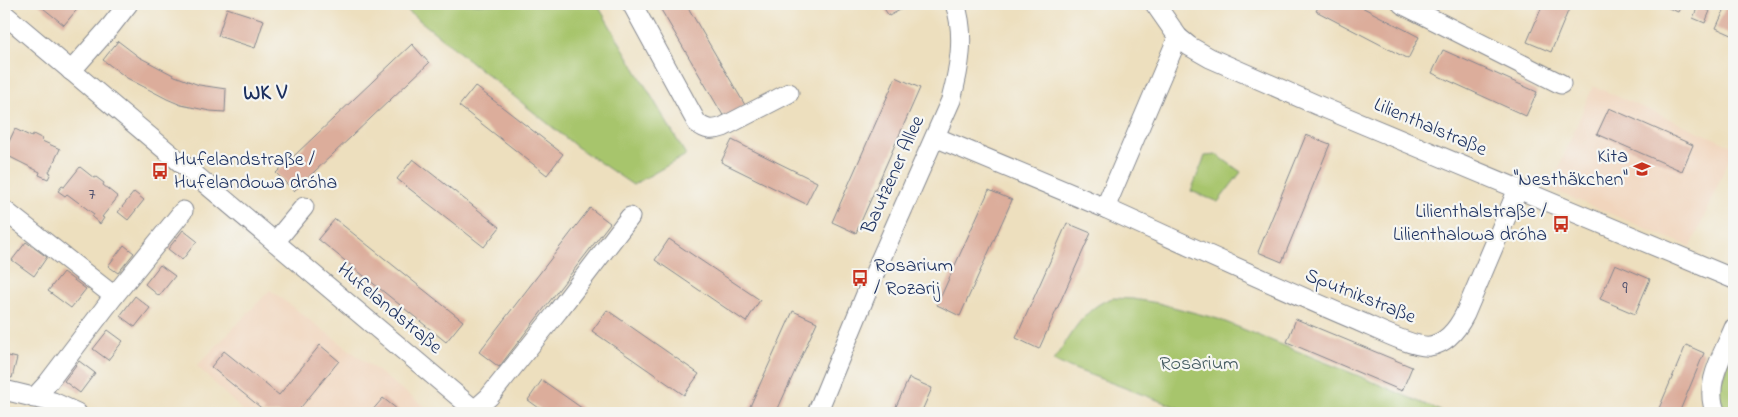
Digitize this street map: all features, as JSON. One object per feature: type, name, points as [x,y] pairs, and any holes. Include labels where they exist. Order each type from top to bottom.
[{"type":"street","points":[[71,71],[128,4]]},
{"type":"street","points":[[632,4],[697,123],[704,129],[715,130],[723,127],[788,93]]},
{"type":"street","name":"Bautzener Allee","points":[[816,413],[951,100],[959,72],[960,32],[955,4]]},
{"type":"street","name":"Lilienthalstraße","points":[[1155,4],[1178,37],[1189,46],[1225,65],[1734,279]]},
{"type":"street","points":[[1402,4],[1561,84]]},
{"type":"street","name":"Hufelandstraße","points":[[4,14],[474,412],[489,397],[558,311],[630,216]]},
{"type":"street","points":[[1105,208],[1178,37]]},
{"type":"street","name":"Sputnikstraße","points":[[934,137],[1105,208],[1293,294],[1408,342],[1430,346],[1450,336],[1458,328],[1518,189]]},
{"type":"street","points":[[275,242],[304,207]]},
{"type":"street","points":[[4,210],[114,296]]},
{"type":"street","points":[[34,398],[183,211]]},
{"type":"street","points":[[1716,413],[1712,401],[1712,385],[1734,328]]},
{"type":"street","points":[[4,390],[53,402],[77,413]]},
{"type":"shaded area","name":"Kita \"Nesthäkchen\"","points":[[1593,86],[1734,147],[1691,247],[1550,189]]},
{"type":"shaded area","points":[[270,290],[433,413],[245,413],[197,366]]},
{"type":"green space","points":[[405,4],[597,4],[686,155],[633,185],[577,147],[403,7]]},
{"type":"green space","points":[[1217,155],[1241,172],[1218,202],[1191,191],[1205,156]]},
{"type":"green space","name":"Rosarium","points":[[1113,298],[1158,303],[1218,319],[1445,413],[1192,413],[1053,361],[1085,315],[1103,302]]},
{"type":"green space","points":[[1734,348],[1734,413],[1708,413]]},
{"type":"building","points":[[38,4],[76,4],[80,6],[64,25]]},
{"type":"building","points":[[668,4],[686,4],[745,105],[724,117],[660,8]]},
{"type":"building","points":[[881,4],[911,4],[889,16]]},
{"type":"building","points":[[1320,4],[1356,4],[1419,37],[1408,59],[1316,11]]},
{"type":"building","points":[[1543,4],[1571,4],[1551,52],[1527,42]]},
{"type":"building","points":[[1659,4],[1682,4],[1678,12]]},
{"type":"building","points":[[1727,4],[1734,4],[1734,36],[1716,28]]},
{"type":"building","points":[[1698,6],[1710,11],[1705,23],[1693,18]]},
{"type":"building","points":[[227,8],[264,20],[255,48],[218,36]]},
{"type":"building","points":[[118,41],[139,57],[175,76],[199,85],[226,89],[225,112],[181,105],[127,78],[103,60]]},
{"type":"building","points":[[412,44],[429,63],[294,191],[276,173]]},
{"type":"building","points":[[1443,50],[1537,92],[1526,116],[1432,73]]},
{"type":"building","points":[[896,77],[920,88],[856,233],[832,222]]},
{"type":"building","points":[[475,86],[563,154],[547,175],[459,106]]},
{"type":"building","points":[[1609,108],[1693,145],[1682,171],[1597,134]]},
{"type":"building","points":[[15,129],[32,137],[33,134],[43,139],[42,141],[60,149],[49,172],[51,173],[48,179],[39,175],[40,172],[10,157],[8,161],[4,159],[4,152]]},
{"type":"building","points":[[1306,135],[1330,144],[1282,262],[1258,252]]},
{"type":"building","points":[[732,140],[817,182],[806,204],[721,162]]},
{"type":"building","points":[[413,159],[500,227],[484,247],[397,179]]},
{"type":"building","points":[[80,167],[104,183],[103,185],[118,197],[102,217],[104,218],[100,224],[92,217],[94,214],[67,194],[65,196],[58,191],[62,186],[64,187]]},
{"type":"building","points":[[989,190],[1012,200],[960,316],[937,305]]},
{"type":"building","points":[[134,192],[144,200],[128,220],[118,212]]},
{"type":"building","points":[[590,208],[610,223],[499,367],[479,352]]},
{"type":"building","points":[[335,219],[463,321],[446,342],[318,239]]},
{"type":"building","points":[[1067,223],[1091,233],[1039,349],[1016,338]]},
{"type":"building","points":[[183,230],[197,241],[182,260],[168,249]]},
{"type":"building","points":[[669,239],[760,300],[746,322],[655,260]]},
{"type":"building","points":[[26,242],[47,257],[34,276],[12,260]]},
{"type":"building","points":[[124,245],[134,253],[118,273],[108,266]]},
{"type":"building","points":[[1615,264],[1650,279],[1635,314],[1600,299]]},
{"type":"building","points":[[160,265],[175,276],[159,296],[145,284]]},
{"type":"building","points":[[63,272],[86,289],[71,308],[48,291]]},
{"type":"building","points":[[135,296],[150,308],[135,327],[120,316]]},
{"type":"building","points":[[607,310],[699,374],[684,395],[592,331]]},
{"type":"building","points":[[793,311],[817,322],[776,413],[747,413]]},
{"type":"building","points":[[1296,319],[1412,367],[1402,391],[1287,342]]},
{"type":"building","points":[[108,330],[123,341],[108,360],[93,349]]},
{"type":"building","points":[[320,345],[339,361],[297,412],[299,413],[263,413],[265,411],[211,367],[224,351],[279,395]]},
{"type":"building","points":[[1686,345],[1704,353],[1679,413],[1657,413]]},
{"type":"building","points":[[4,355],[17,358],[12,378],[4,376]]},
{"type":"building","points":[[79,361],[95,373],[80,393],[64,381]]},
{"type":"building","points":[[909,378],[932,388],[921,413],[893,413]]},
{"type":"building","points":[[542,380],[590,413],[546,413],[528,400]]},
{"type":"building","points":[[383,398],[402,413],[370,413]]},
{"type":"place","name":"Kita \"Nesthäkchen\"","points":[[1642,169]]},
{"type":"place","name":"Hufelandstraße / Hufelandowa dróha","points":[[160,171]]},
{"type":"place","name":"Lilienthalstraße / Lilienthalowa dróha","points":[[1561,224]]},
{"type":"place","name":"Rosarium / Rozarij","points":[[860,278]]},
{"type":"district","name":"WK V","points":[[265,94]]}]
